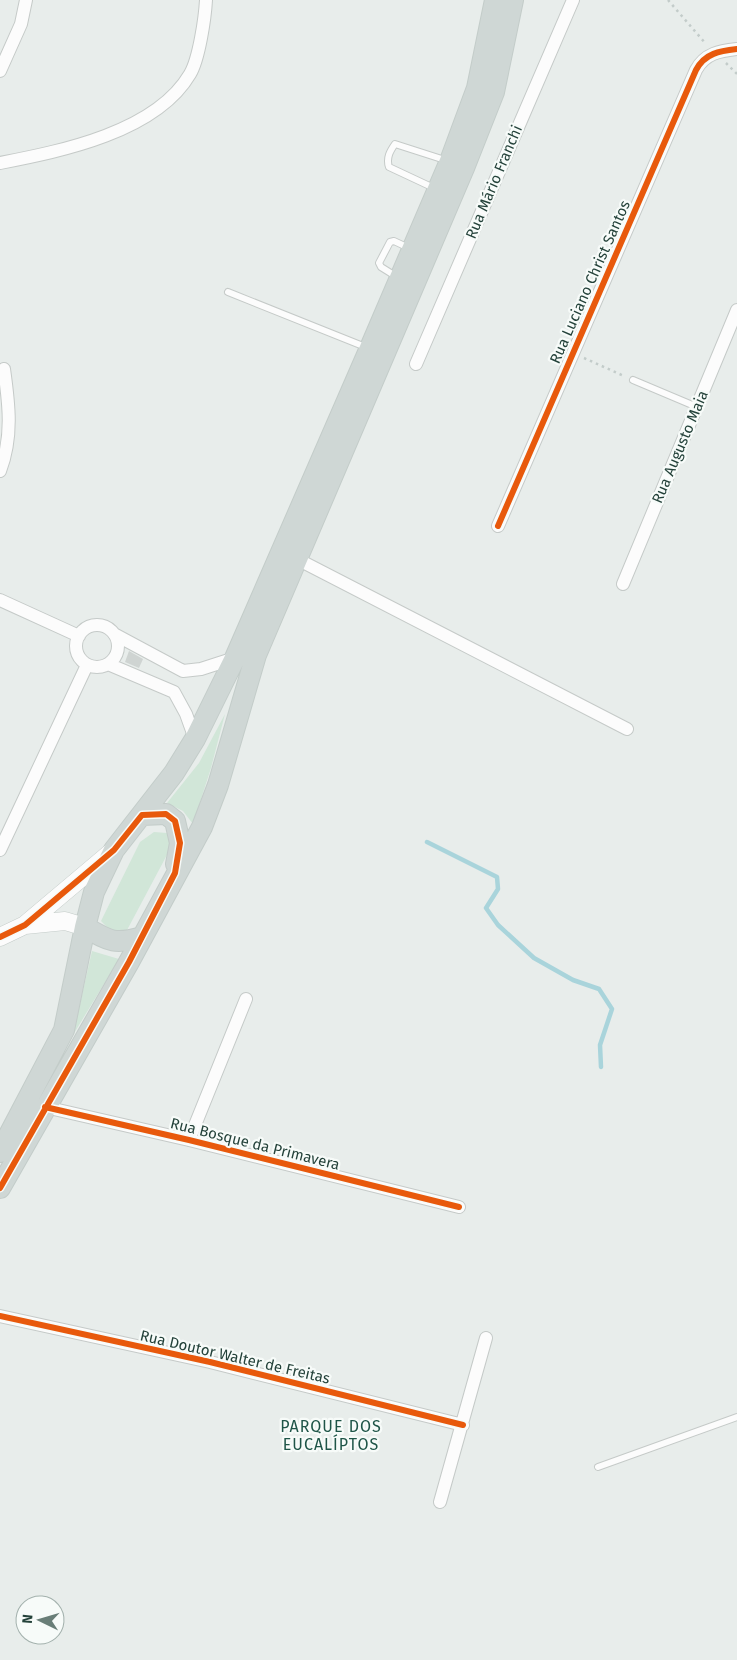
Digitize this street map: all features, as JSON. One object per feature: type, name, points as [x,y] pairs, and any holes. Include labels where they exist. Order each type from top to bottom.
[{"type":"main road","points":[[0,1152],[64,1030],[77,974],[84,927],[94,892],[114,850],[174,773],[195,739],[235,658],[438,190],[477,88],[495,0]]},
{"type":"main road","points":[[0,1188],[202,827],[218,785],[256,655],[460,177],[494,92],[514,0]]},
{"type":"main road","points":[[142,815],[166,814],[175,821],[180,843],[175,873]]},
{"type":"main road","points":[[84,927],[109,942],[122,943],[142,937]]},
{"type":"street","points":[[0,71],[20,24],[26,0]]},
{"type":"street","points":[[0,163],[38,156],[106,135],[146,119],[171,100],[191,73],[204,20],[206,0]]},
{"type":"street","name":"Rua Mário Franchi","points":[[416,364],[573,0]]},
{"type":"street","points":[[713,53],[737,49]]},
{"type":"street","name":"Rua Luciano Christ Santos","points":[[498,526],[696,70],[702,61],[713,53]]},
{"type":"street","name":"Rua Augusto Maia","points":[[622,584],[737,310]]},
{"type":"street","points":[[0,471],[10,440],[9,399],[4,369]]},
{"type":"street","points":[[297,559],[627,730]]},
{"type":"street","points":[[0,600],[78,636]]},
{"type":"street","points":[[195,739],[186,714],[174,692],[108,664],[94,667],[87,665],[77,652],[78,636],[83,631],[96,625],[103,626],[114,634],[183,670],[201,669],[235,658]]},
{"type":"street","points":[[108,664],[117,654],[118,647],[114,634]]},
{"type":"street","points":[[0,850],[87,665]]},
{"type":"street","points":[[174,692],[183,670]]},
{"type":"street","points":[[0,937],[26,925],[114,850]]},
{"type":"street","points":[[26,925],[65,921],[84,927]]},
{"type":"street","points":[[189,1140],[246,999]]},
{"type":"street","name":"Rua Bosque da Primavera","points":[[45,1107],[189,1140],[459,1207]]},
{"type":"street","name":"Rua Doutor Walter de Freitas","points":[[0,1316],[210,1362],[463,1425]]},
{"type":"street","points":[[440,1502],[486,1338]]},
{"type":"lane","points":[[438,190],[390,167],[387,161],[391,149],[395,144],[450,161]]},
{"type":"lane","points":[[228,292],[370,348]]},
{"type":"lane","points":[[633,380],[696,407]]},
{"type":"lane","points":[[598,1467],[737,1417]]},
{"type":"path","points":[[668,0],[713,53]]},
{"type":"path","points":[[573,353],[633,380]]},
{"type":"green space","points":[[225,714],[211,768],[193,824],[183,811],[167,803],[199,763]]},
{"type":"green space","points":[[154,832],[167,833],[172,842],[168,853],[126,932],[110,930],[101,921],[140,842]]},
{"type":"green space","points":[[92,951],[119,959],[73,1035]]},
{"type":"building","points":[[129,651],[143,659],[139,668],[125,662]]},
{"type":"waterway","points":[[427,842],[497,877],[498,889],[486,908],[498,925],[534,958],[573,980],[599,989],[612,1009],[600,1045],[601,1067]]},
{"type":"cycle path","points":[[498,526],[696,70],[708,56],[737,49]]},
{"type":"cycle path","points":[[0,937],[25,925],[114,850],[142,815],[166,814],[175,821],[180,843],[175,873],[129,962],[0,1188]]},
{"type":"cycle path","points":[[45,1107],[189,1140],[459,1207]]},
{"type":"cycle path","points":[[0,1316],[210,1362],[463,1425]]},
{"type":"district","name":"PARQUE DOS EUCALÍPTOS","points":[[331,1435]]}]
